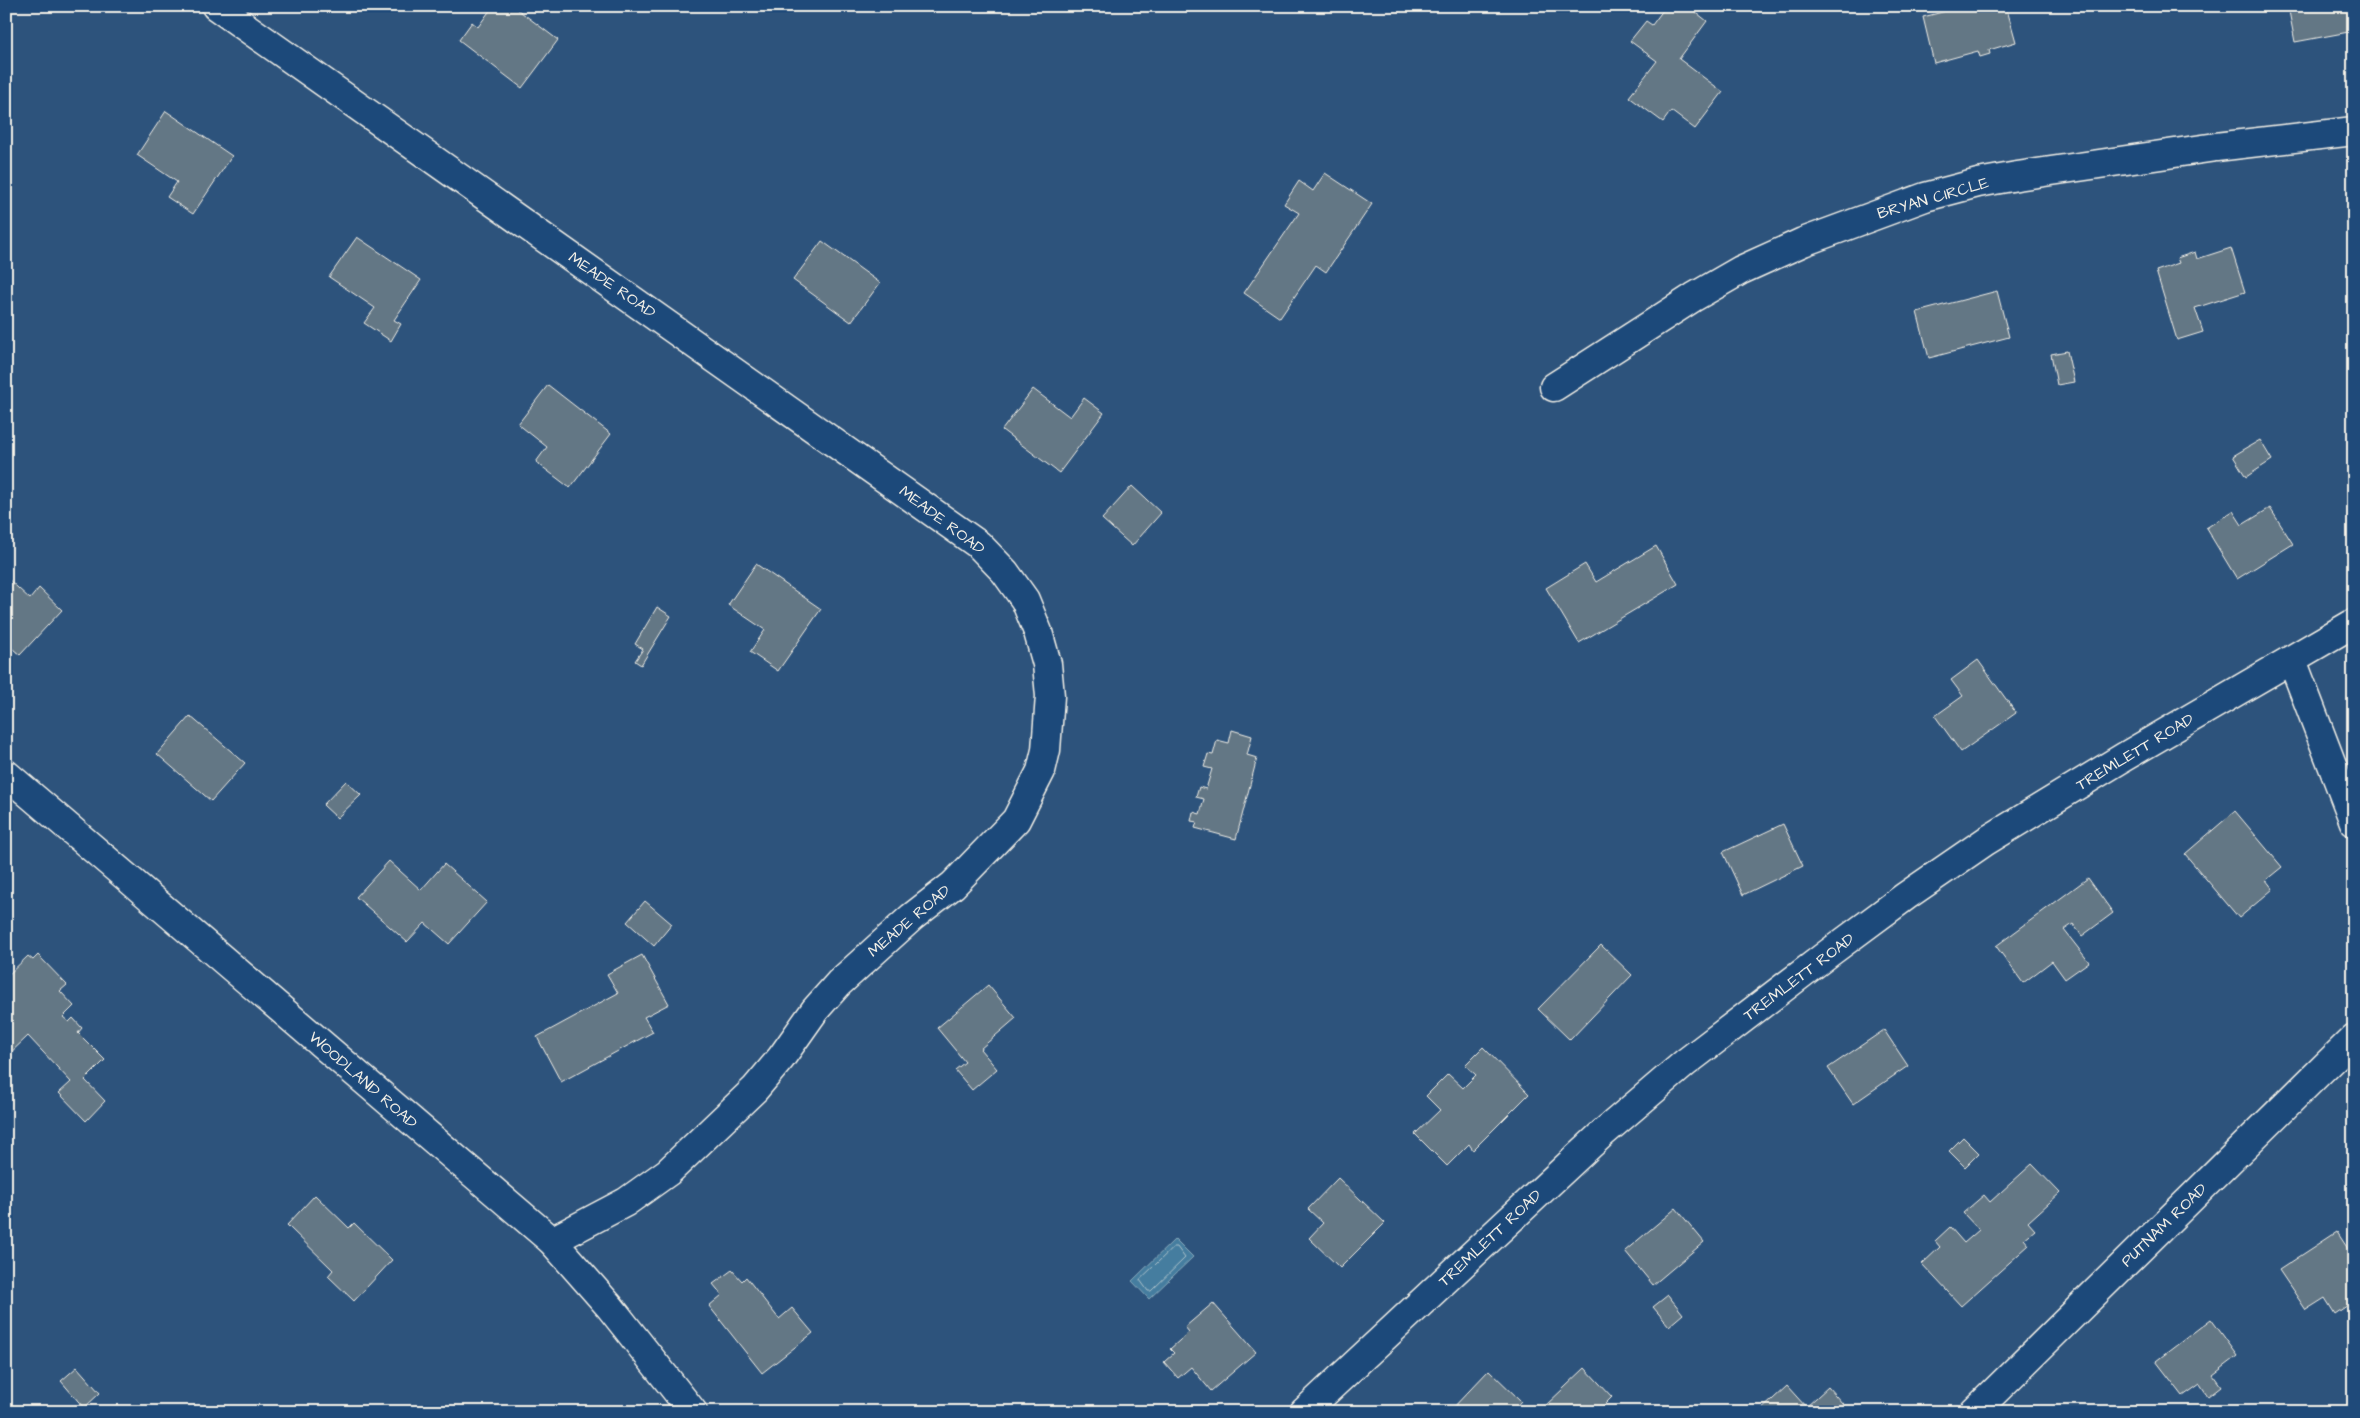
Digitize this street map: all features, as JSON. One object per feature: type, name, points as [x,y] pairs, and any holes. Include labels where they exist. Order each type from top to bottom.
[{"type":"street","name":"MEADE ROAD","points":[[216,6],[979,545],[1005,572],[1025,600],[1038,632],[1047,664],[1050,696],[1046,750],[1041,771],[1016,820],[952,885],[912,916],[839,983],[815,1010],[781,1058],[755,1089],[668,1172],[626,1202],[552,1241]]},
{"type":"street","name":"BRYAN CIRCLE","points":[[1554,387],[1694,297],[1741,270],[1829,231],[1925,197],[1978,183],[2017,176],[2216,147],[2354,131]]},
{"type":"street","name":"TREMLETT ROAD","points":[[1304,1412],[1603,1133],[1685,1063],[1791,982],[1906,896],[1986,841],[2354,623]]},
{"type":"street","points":[[2292,660],[2354,822]]},
{"type":"street","name":"WOODLAND ROAD","points":[[6,774],[552,1241],[610,1307],[693,1412]]},
{"type":"street","name":"PUTNAM ROAD","points":[[1974,1412],[2354,1038]]},
{"type":"water","points":[[1175,1239],[1193,1257],[1149,1299],[1132,1281]]},
{"type":"building","points":[[493,6],[513,6],[558,40],[522,88],[459,40],[472,22],[478,27]]},
{"type":"building","points":[[1666,6],[1688,6],[1707,21],[1679,59],[1723,92],[1695,129],[1671,111],[1663,122],[1629,97],[1657,61],[1630,41],[1646,21],[1652,25]]},
{"type":"building","points":[[1966,6],[2006,6],[2016,42],[1989,50],[1990,54],[1980,57],[1978,51],[1934,63],[1923,17]]},
{"type":"building","points":[[2288,6],[2354,6],[2354,31],[2295,42]]},
{"type":"building","points":[[166,111],[232,156],[193,214],[167,197],[177,182],[137,155]]},
{"type":"building","points":[[1325,173],[1372,204],[1326,272],[1316,265],[1280,318],[1244,293],[1299,213],[1284,204],[1299,181],[1313,191]]},
{"type":"building","points":[[357,237],[421,280],[394,320],[401,324],[391,341],[364,323],[375,308],[329,277]]},
{"type":"building","points":[[822,241],[880,283],[851,322],[793,280]]},
{"type":"building","points":[[2231,248],[2245,292],[2195,308],[2203,332],[2177,340],[2156,271],[2179,263],[2177,258],[2195,252],[2197,259]]},
{"type":"building","points":[[1997,291],[2009,337],[1929,358],[1917,312]]},
{"type":"building","points":[[2067,351],[2074,382],[2057,385],[2051,354]]},
{"type":"building","points":[[548,385],[611,434],[570,488],[536,462],[547,447],[518,424]]},
{"type":"building","points":[[1033,389],[1070,417],[1084,398],[1104,413],[1059,473],[1002,430]]},
{"type":"building","points":[[2260,440],[2272,460],[2246,477],[2233,456]]},
{"type":"building","points":[[1132,486],[1161,513],[1132,546],[1102,519]]},
{"type":"building","points":[[2270,508],[2293,544],[2237,579],[2206,528],[2233,511],[2242,525]]},
{"type":"building","points":[[1656,546],[1678,584],[1579,643],[1546,588],[1585,564],[1596,582]]},
{"type":"building","points":[[756,564],[821,609],[778,671],[750,652],[765,630],[728,605]]},
{"type":"building","points":[[6,577],[30,599],[39,588],[62,610],[20,655],[6,643]]},
{"type":"building","points":[[657,607],[671,616],[641,665],[635,661],[643,649],[635,644]]},
{"type":"building","points":[[1978,660],[2016,713],[1961,752],[1935,716],[1963,696],[1951,680]]},
{"type":"building","points":[[190,716],[245,763],[211,801],[157,754]]},
{"type":"building","points":[[1232,730],[1252,736],[1247,755],[1257,758],[1236,839],[1195,828],[1197,822],[1191,821],[1193,812],[1200,814],[1204,799],[1196,797],[1199,787],[1206,789],[1212,769],[1204,767],[1208,754],[1213,755],[1217,740],[1229,743]]},
{"type":"building","points":[[346,781],[361,795],[337,818],[323,805]]},
{"type":"building","points":[[2235,811],[2282,867],[2266,880],[2273,889],[2239,918],[2185,854]]},
{"type":"building","points":[[1783,824],[1803,866],[1743,895],[1723,852]]},
{"type":"building","points":[[389,861],[421,890],[444,864],[487,902],[449,944],[425,923],[407,942],[356,897]]},
{"type":"building","points":[[2088,878],[2113,913],[2082,936],[2073,924],[2064,930],[2089,962],[2065,979],[2052,961],[2023,983],[1996,946]]},
{"type":"building","points":[[645,901],[672,924],[654,946],[627,922]]},
{"type":"building","points":[[1601,945],[1632,975],[1570,1040],[1538,1009]]},
{"type":"building","points":[[38,955],[67,985],[60,991],[74,1006],[63,1017],[69,1022],[73,1018],[82,1028],[78,1033],[105,1060],[85,1080],[105,1101],[86,1121],[59,1093],[71,1082],[28,1036],[6,1057],[6,977],[28,956],[33,960]]},
{"type":"building","points":[[642,955],[669,1004],[644,1017],[653,1032],[561,1082],[537,1037],[618,993],[607,974]]},
{"type":"building","points":[[988,985],[1016,1018],[980,1049],[997,1069],[972,1090],[955,1070],[965,1062],[937,1028]]},
{"type":"building","points":[[1884,1030],[1908,1066],[1853,1104],[1828,1068]]},
{"type":"building","points":[[1483,1047],[1529,1094],[1473,1150],[1469,1144],[1447,1166],[1415,1134],[1440,1110],[1426,1096],[1448,1074],[1463,1088],[1476,1075],[1465,1065]]},
{"type":"building","points":[[1963,1137],[1979,1153],[1965,1167],[1949,1151]]},
{"type":"building","points":[[2032,1164],[2060,1193],[2028,1222],[2035,1230],[2024,1239],[2029,1245],[1961,1306],[1922,1264],[1940,1247],[1935,1241],[1950,1227],[1964,1243],[1979,1230],[1963,1213],[1984,1195],[1990,1202]]},
{"type":"building","points":[[1338,1178],[1385,1223],[1340,1268],[1309,1238],[1323,1223],[1308,1209]]},
{"type":"building","points":[[315,1195],[349,1228],[354,1223],[392,1260],[354,1301],[328,1276],[333,1270],[287,1225]]},
{"type":"building","points":[[1676,1208],[1704,1242],[1653,1285],[1625,1251]]},
{"type":"building","points":[[2337,1232],[2354,1258],[2354,1301],[2335,1314],[2325,1298],[2306,1310],[2279,1270]]},
{"type":"building","points":[[732,1270],[742,1281],[746,1277],[779,1319],[792,1308],[813,1333],[762,1373],[709,1306],[722,1295],[713,1284]]},
{"type":"building","points":[[1668,1295],[1683,1314],[1669,1326],[1653,1307]]},
{"type":"building","points":[[1213,1303],[1256,1352],[1211,1391],[1191,1367],[1178,1378],[1164,1362],[1174,1353],[1170,1349],[1189,1332],[1185,1327]]},
{"type":"building","points":[[2211,1319],[2238,1356],[2213,1375],[2221,1386],[2208,1396],[2200,1384],[2183,1396],[2156,1361]]},
{"type":"building","points":[[77,1367],[100,1393],[84,1408],[61,1381]]},
{"type":"building","points":[[1585,1368],[1612,1397],[1597,1412],[1549,1412],[1544,1407]]},
{"type":"building","points":[[1489,1370],[1521,1401],[1511,1412],[1449,1412]]},
{"type":"building","points":[[1787,1386],[1806,1407],[1828,1387],[1850,1412],[1759,1412]]}]
